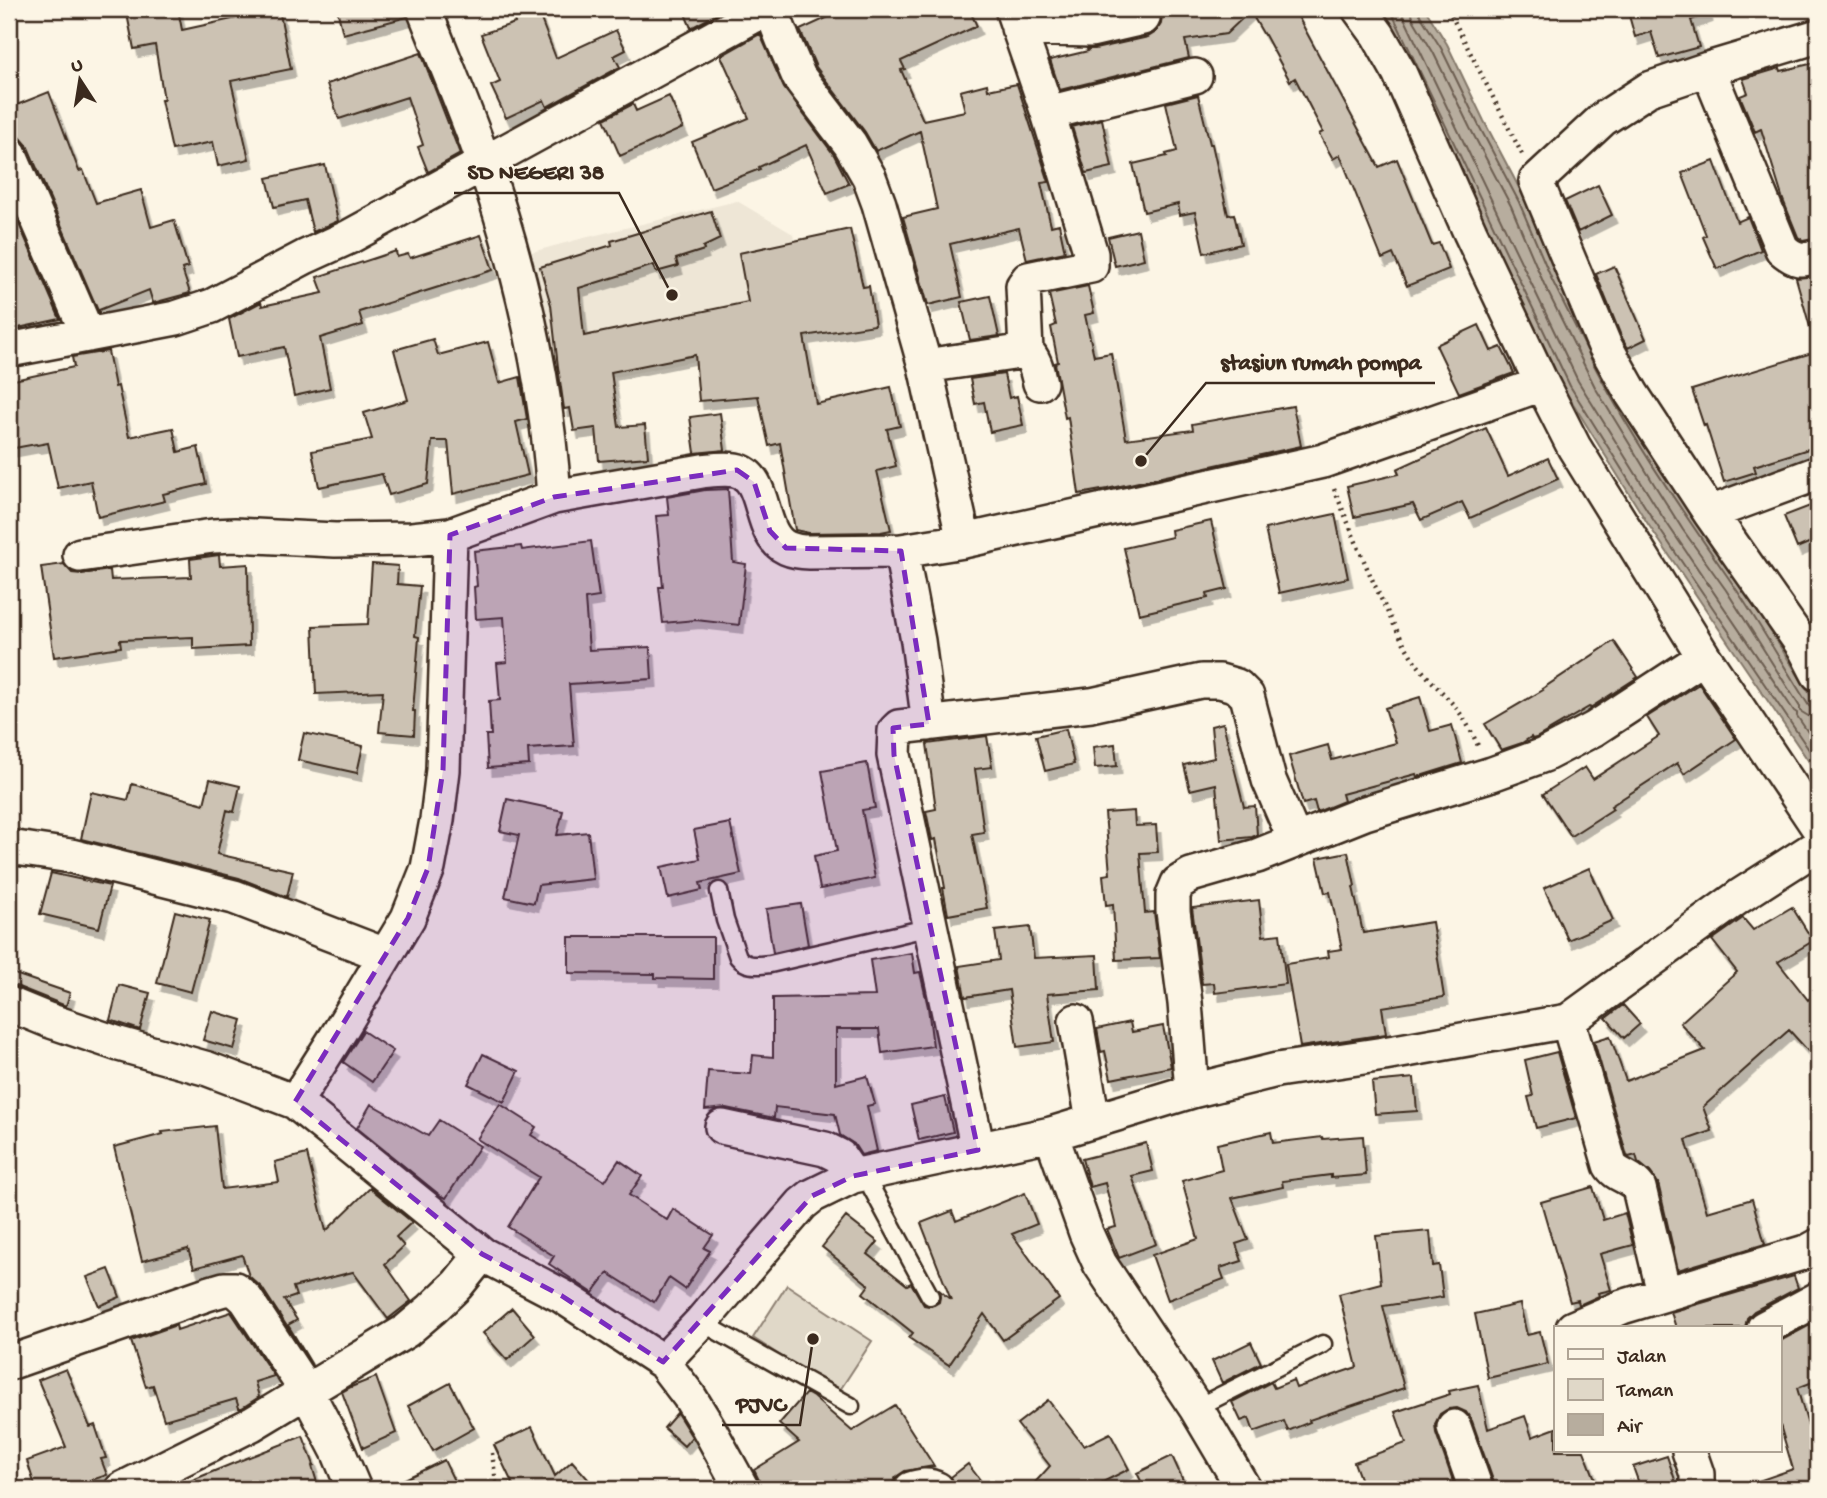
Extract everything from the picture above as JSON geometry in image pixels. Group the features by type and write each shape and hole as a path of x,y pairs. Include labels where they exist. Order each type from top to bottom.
{"street":[{"path":"424,9 484,163 518,275 542,383 554,497"},
{"path":"11,345 88,335 176,317 212,306 349,237 765,9"},
{"path":"771,9 799,77 850,144 869,177 879,204 925,366 964,541"},
{"path":"1359,9 1378,35 1399,72 1470,232 1574,447 1704,657 1818,827"},
{"path":"1040,383 1034,362 1026,351 1023,286 1028,279 1091,266 1090,254 1048,113 1015,18 1091,30 1143,18"},
{"path":"1813,655 1710,513 1632,394 1604,344 1536,181 1603,119 1649,89 1818,36"},
{"path":"1708,69 1782,249 1791,257 1801,260 1818,256"},
{"path":"1048,113 1195,76"},
{"path":"9,153 88,335"},
{"path":"925,366 1026,351"},
{"path":"80,555 234,535 335,540 412,540 450,535 554,497 702,471 737,470 754,482 770,531 786,548 809,552 901,551 964,541 1323,461 1542,384"},
{"path":"1710,513 1818,473"},
{"path":"295,1102 408,918 428,867 443,769 450,535"},
{"path":"901,551 918,641 929,724"},
{"path":"1192,1091 1185,1003 1173,911 1173,895 1178,883 1191,875 1257,856 1365,813 1544,755 1594,729 1704,657"},
{"path":"978,1150 894,755 893,736 899,727 1091,705 1201,681 1220,681 1237,686 1247,696 1269,780 1295,840"},
{"path":"663,1362 701,1322 802,1204 812,1196 859,1175 1051,1134 1192,1091 1277,1070 1568,1021 1740,896 1818,846"},
{"path":"9,847 71,856 234,897 385,955"},
{"path":"9,1003 48,1020 119,1044 208,1069 295,1102 482,1254 562,1296 663,1362 689,1396 742,1489"},
{"path":"1076,1021 1093,1121"},
{"path":"1568,1021 1610,1165 1613,1171 1634,1180 1639,1188 1664,1293"},
{"path":"722,1127 825,1149 839,1156 859,1175"},
{"path":"1051,1134 1086,1234 1100,1264 1196,1408 1244,1489"},
{"path":"123,1489 252,1424 407,1331 457,1285 482,1254"},
{"path":"1583,1326 1627,1317 1664,1293 1815,1258"},
{"path":"9,1363 207,1294 234,1289 246,1299 307,1392 338,1451 354,1489"},
{"path":"1768,1326 1818,1299"},
{"path":"1454,1427 1476,1489"},
{"path":"1689,1452 1697,1475 1698,1489"},
{"path":"911,1489 919,1486 937,1489"}],"lane":[{"path":"719,891 725,920 738,957 750,965 770,964 931,927"},
{"path":"859,1175 930,1296"},
{"path":"701,1322 851,1406"},
{"path":"1196,1408 1323,1344"}],"path":[{"path":"1448,9 1536,181"},
{"path":"1323,461 1374,584 1399,633 1414,659 1453,704 1471,730 1492,774"},
{"path":"492,1453 497,1489"}],"highlighted area":[{"path":"737,470 754,482 770,531 786,548 901,551 929,724 893,728 894,755 978,1150 853,1176 812,1196 663,1362 562,1296 482,1254 295,1102 408,918 428,868 443,770 450,535 554,497"}],"shaded area":[{"path":"737,201 793,234 810,338 560,388 532,252"}],"green space":[{"path":"787,1285 872,1341 838,1393 753,1338"}],"water":[{"path":"1382,9 1425,9 1447,44 1525,199 1558,278 1739,581 1818,707 1818,775 1648,524 1564,389"}],"building":[{"path":"126,9 178,9 182,30 246,16 244,9 279,9 291,69 231,81 249,159 218,166 213,142 172,150 161,100 164,100 155,45 134,49"},
{"path":"337,9 405,9 407,17 343,34"},
{"path":"537,9 556,58 616,30 626,50 614,56 620,67 547,107 544,100 506,118 491,86 500,82 481,34 515,23 513,17"},
{"path":"683,9 726,9 691,28"},
{"path":"846,9 923,9 926,15 942,9 969,9 977,26 901,61 905,69 901,70 923,120 965,111 960,91 987,84 988,90 1017,84 1049,182 1041,183 1051,226 1059,224 1065,252 1027,260 1019,228 950,244 962,297 928,305 903,217 937,209 920,131 876,151 816,67 800,30"},
{"path":"1159,9 1294,9 1379,167 1397,159 1432,245 1439,243 1449,269 1407,286 1393,254 1382,259 1340,155 1333,159 1319,134 1323,132 1295,78 1290,81 1250,11 1226,34 1185,40 1189,58 1060,90 1050,60 1088,51 1087,49 1148,37 1156,32 1161,24 1162,14"},
{"path":"1640,9 1707,9 1708,14 1691,20 1699,47 1659,58 1651,32 1635,37 1628,12"},
{"path":"760,34 784,88 834,155 849,184 827,193 806,145 759,167 760,169 711,188 692,142 749,118 721,56"},
{"path":"421,53 460,154 428,172 418,147 423,145 407,97 339,119 327,84"},
{"path":"1818,62 1818,237 1803,240 1798,237 1783,200 1761,129 1755,132 1740,96 1748,93 1743,79 1780,68 1781,71"},
{"path":"49,92 79,171 83,170 96,203 141,190 151,227 174,220 188,267 182,269 190,293 153,303 149,290 99,310 99,313 27,145 20,137 9,134 9,108"},
{"path":"1198,95 1228,215 1234,214 1241,244 1204,253 1195,212 1180,215 1178,204 1144,212 1133,164 1177,151 1166,103"},
{"path":"669,96 683,128 620,156 604,119 633,104 636,111"},
{"path":"1102,119 1112,167 1086,173 1072,127"},
{"path":"1714,161 1737,222 1748,217 1761,250 1717,269 1703,237 1706,235 1682,173"},
{"path":"325,165 338,221 313,232 305,200 274,207 267,178"},
{"path":"1598,185 1612,215 1578,232 1565,201"},
{"path":"9,201 60,319 9,330"},
{"path":"711,211 720,239 703,247 704,250 676,259 678,266 656,272 654,265 579,288 584,336 748,302 739,253 850,229 863,287 869,286 875,325 804,336 816,404 891,387 900,426 887,429 896,466 877,471 891,530 809,533 795,530 780,443 769,446 758,396 699,401 695,355 611,372 619,427 645,425 648,457 599,461 596,428 574,431 570,408 564,409 551,305 540,267 612,245 611,241"},
{"path":"1138,230 1144,259 1115,266 1108,237"},
{"path":"481,235 493,270 359,312 363,325 320,338 330,388 294,396 284,347 237,357 229,319 261,302 262,306 323,293 317,277 396,251 397,257 408,254 410,258"},
{"path":"1614,266 1646,339 1628,348 1596,274"},
{"path":"1818,276 1818,333 1812,334 1796,278"},
{"path":"1088,286 1094,313 1085,315 1094,356 1111,353 1126,439 1193,430 1192,424 1293,406 1301,446 1079,494 1068,417 1065,418 1055,363 1058,362 1051,327 1056,325 1049,294"},
{"path":"990,296 999,336 970,340 961,302"},
{"path":"1479,325 1491,351 1501,347 1514,373 1459,393 1436,345"},
{"path":"433,339 438,355 488,342 499,383 520,377 527,419 516,422 528,475 453,494 448,441 432,441 428,484 389,495 382,474 319,487 312,451 372,439 364,413 408,400 394,350"},
{"path":"108,351 129,437 173,428 178,452 198,447 206,484 163,494 165,501 98,517 91,481 58,488 48,443 9,449 9,381 74,367 72,357"},
{"path":"1818,351 1818,446 1754,466 1756,472 1724,482 1692,390"},
{"path":"1004,374 1009,398 1017,396 1023,425 990,432 984,402 975,404 970,379"},
{"path":"720,413 725,450 695,453 690,417"},
{"path":"1486,428 1508,476 1548,458 1558,479 1470,518 1462,502 1421,520 1413,504 1354,517 1347,486 1399,474 1397,469"},
{"path":"728,489 733,562 746,564 739,625 696,620 663,623 659,587 663,587 656,516 669,515 667,497"},
{"path":"1818,503 1818,539 1797,548 1784,516"},
{"path":"1335,514 1348,578 1279,593 1265,529"},
{"path":"1211,521 1227,589 1207,594 1208,598 1139,614 1124,548 1172,537 1171,530"},
{"path":"591,541 599,597 585,599 589,650 650,647 652,679 569,684 574,746 528,749 529,765 488,768 486,735 491,735 489,701 500,700 497,663 507,662 504,617 476,619 474,551 521,546 522,550"},
{"path":"219,555 220,566 248,564 249,646 193,649 193,637 120,640 121,647 54,657 41,567 64,564 72,573 82,574 110,570 111,580 191,577 190,559"},
{"path":"372,564 398,566 397,584 420,586 415,636 419,637 413,711 414,735 379,732 383,691 316,694 313,626 368,624"},
{"path":"1614,641 1638,677 1536,738 1531,737 1501,750 1485,724 1543,690"},
{"path":"1699,684 1736,739 1684,774 1677,763 1571,836 1543,794 1585,767 1593,779 1659,736 1647,717"},
{"path":"1420,697 1430,731 1452,725 1462,763 1417,777 1416,774 1342,794 1344,801 1317,812 1314,801 1303,804 1289,756 1328,745 1332,760 1396,743 1385,708"},
{"path":"1223,723 1244,807 1255,806 1257,835 1252,837 1221,840 1216,784 1190,790 1184,765 1214,758 1211,726"},
{"path":"1066,729 1074,764 1045,771 1036,736"},
{"path":"304,733 363,746 357,773 298,760"},
{"path":"987,736 992,767 975,769 984,832 972,834 987,908 948,915 936,839 932,840 926,811 936,809 927,744"},
{"path":"1115,744 1117,766 1095,768 1093,747"},
{"path":"867,763 875,808 862,810 875,878 820,889 814,856 837,851 822,771"},
{"path":"210,779 240,786 234,812 227,810 217,854 293,871 287,897 239,878 81,839 91,792 128,800 132,784 204,804"},
{"path":"507,799 563,811 557,835 588,832 593,879 538,885 534,903 505,897 519,835 500,831"},
{"path":"1134,811 1135,826 1156,825 1158,852 1140,853 1145,913 1154,912 1160,958 1116,960 1113,904 1106,905 1103,875 1110,874 1105,813"},
{"path":"730,823 741,874 700,883 702,890 668,898 661,867 700,859 694,830"},
{"path":"1348,852 1363,933 1432,922 1444,997 1382,1007 1386,1034 1300,1047 1286,964 1329,957 1328,951 1342,949 1330,892 1325,893 1317,858"},
{"path":"1589,868 1613,920 1568,940 1544,888"},
{"path":"51,873 110,886 99,928 40,914"},
{"path":"1259,900 1263,936 1280,934 1286,984 1215,993 1214,983 1202,984 1192,908"},
{"path":"801,904 808,945 773,953 766,909"},
{"path":"1792,907 1813,941 1778,962 1808,1000 1818,991 1818,1062 1789,1030 1703,1107 1712,1131 1686,1140 1707,1212 1752,1199 1765,1244 1678,1270 1658,1183 1638,1162 1636,1155 1627,1156 1594,1041 1610,1036 1626,1081 1705,1050 1680,1023 1737,972 1712,940 1743,918 1753,930"},
{"path":"175,911 210,920 191,992 157,983"},
{"path":"1030,927 1034,958 1097,955 1099,990 1047,994 1054,1042 1017,1047 1009,990 965,997 959,966 999,960 995,931"},
{"path":"569,937 713,937 713,979 655,978 655,974 569,973"},
{"path":"912,953 915,973 920,972 928,1007 933,1046 882,1053 879,1029 836,1029 836,1084 867,1076 875,1104 867,1106 877,1151 861,1155 854,1144 840,1135 835,1114 775,1107 774,1118 726,1108 705,1110 708,1071 751,1074 753,1055 773,1057 773,998 875,996 870,960"},
{"path":"9,972 70,993 66,1006 9,985"},
{"path":"119,985 150,993 140,1030 110,1020"},
{"path":"1623,1005 1640,1024 1624,1038 1606,1018"},
{"path":"212,1011 242,1020 234,1049 203,1040"},
{"path":"1130,1022 1132,1032 1163,1026 1171,1067 1111,1079 1105,1051 1101,1052 1097,1029"},
{"path":"363,1031 393,1051 372,1082 343,1062"},
{"path":"1557,1052 1576,1118 1536,1128 1528,1097 1533,1096 1525,1060"},
{"path":"483,1054 519,1071 504,1102 468,1084"},
{"path":"1414,1078 1417,1111 1375,1114 1372,1082"},
{"path":"945,1097 953,1132 919,1140 911,1105"},
{"path":"371,1104 428,1136 439,1120 480,1146 446,1198 357,1128"},
{"path":"500,1104 536,1127 531,1135 605,1181 619,1160 642,1176 629,1195 667,1220 673,1209 713,1235 704,1248 710,1251 685,1289 669,1278 654,1302 608,1273 593,1293 549,1264 554,1256 508,1227 539,1177 477,1139"},
{"path":"215,1126 222,1189 279,1182 275,1162 307,1154 326,1231 370,1188 412,1222 396,1237 404,1246 385,1264 411,1301 388,1319 353,1272 293,1287 296,1296 284,1300 297,1320 288,1325 312,1365 262,1288 249,1276 242,1255 194,1268 188,1249 142,1261 114,1147 163,1134 162,1132"},
{"path":"1271,1132 1273,1143 1322,1137 1363,1136 1366,1175 1331,1178 1331,1175 1282,1181 1283,1187 1232,1198 1248,1240 1236,1244 1242,1261 1220,1268 1224,1279 1168,1300 1152,1255 1198,1239 1182,1181 1222,1170 1217,1144"},
{"path":"1146,1143 1153,1171 1132,1176 1156,1244 1119,1258 1107,1229 1116,1227 1105,1183 1090,1187 1082,1159"},
{"path":"1593,1187 1603,1220 1625,1213 1633,1245 1600,1254 1611,1290 1598,1293 1599,1296 1579,1305 1578,1300 1570,1302 1541,1202"},
{"path":"1025,1193 1037,1224 1012,1234 1059,1299 1003,1340 984,1314 949,1365 909,1338 913,1333 863,1293 869,1285 822,1247 846,1217 878,1242 868,1254 907,1285 911,1283 924,1305 934,1305 939,1302 939,1290 951,1300 921,1223 952,1211 956,1221"},
{"path":"1430,1231 1433,1266 1439,1265 1443,1297 1383,1306 1404,1388 1309,1420 1310,1422 1288,1431 1284,1421 1254,1432 1249,1418 1241,1421 1232,1402 1271,1382 1274,1388 1293,1380 1296,1388 1357,1367 1339,1294 1381,1283 1376,1236"},
{"path":"109,1269 120,1297 99,1306 87,1277"},
{"path":"1794,1276 1798,1288 1754,1311 1747,1318 1745,1326 1675,1326 1671,1312"},
{"path":"1520,1304 1527,1335 1540,1332 1548,1364 1488,1378 1475,1314"},
{"path":"512,1308 535,1335 507,1360 483,1333"},
{"path":"231,1312 274,1376 255,1382 259,1397 242,1408 239,1408 236,1399 164,1420 153,1385 146,1387 131,1341 176,1325 177,1330"},
{"path":"1810,1325 1818,1342 1818,1380 1797,1388 1814,1445 1818,1444 1818,1489 1744,1489 1744,1486 1793,1469 1782,1432 1782,1340"},
{"path":"1251,1342 1261,1363 1222,1383 1212,1361"},
{"path":"66,1369 90,1427 95,1425 106,1458 101,1459 107,1475 65,1489 36,1489 27,1461 66,1447 38,1380"},
{"path":"376,1377 396,1433 363,1448 342,1392"},
{"path":"450,1383 474,1428 433,1451 408,1406"},
{"path":"1478,1385 1488,1429 1525,1416 1532,1437 1554,1429 1554,1452 1584,1452 1597,1484 1582,1489 1495,1489 1472,1421 1466,1412 1457,1408 1440,1414 1435,1424 1456,1489 1364,1489 1354,1462 1406,1443 1395,1412 1450,1394 1449,1391"},
{"path":"806,1393 852,1431 895,1405 934,1466 905,1471 896,1477 892,1489 761,1489 754,1470 799,1442 779,1424"},
{"path":"1048,1400 1084,1446 1110,1433 1129,1469 1089,1489 1029,1489 1050,1466 1017,1424"},
{"path":"677,1413 692,1437 684,1446 664,1428"},
{"path":"532,1427 555,1476 572,1461 597,1489 515,1489 494,1445"},
{"path":"303,1436 314,1465 312,1466 319,1489 173,1489 234,1463"},
{"path":"1172,1456 1187,1489 1145,1489 1137,1473"},
{"path":"1667,1456 1678,1489 1641,1489 1633,1467"},
{"path":"444,1460 458,1489 384,1489"},
{"path":"968,1464 987,1489 956,1489 951,1477"}],"place":[{"name":"SD NEGERI 38","path":"672,295"},
{"name":"stasiun rumah pompa","path":"1141,461"},
{"name":"PJVC","path":"813,1339"}]}
